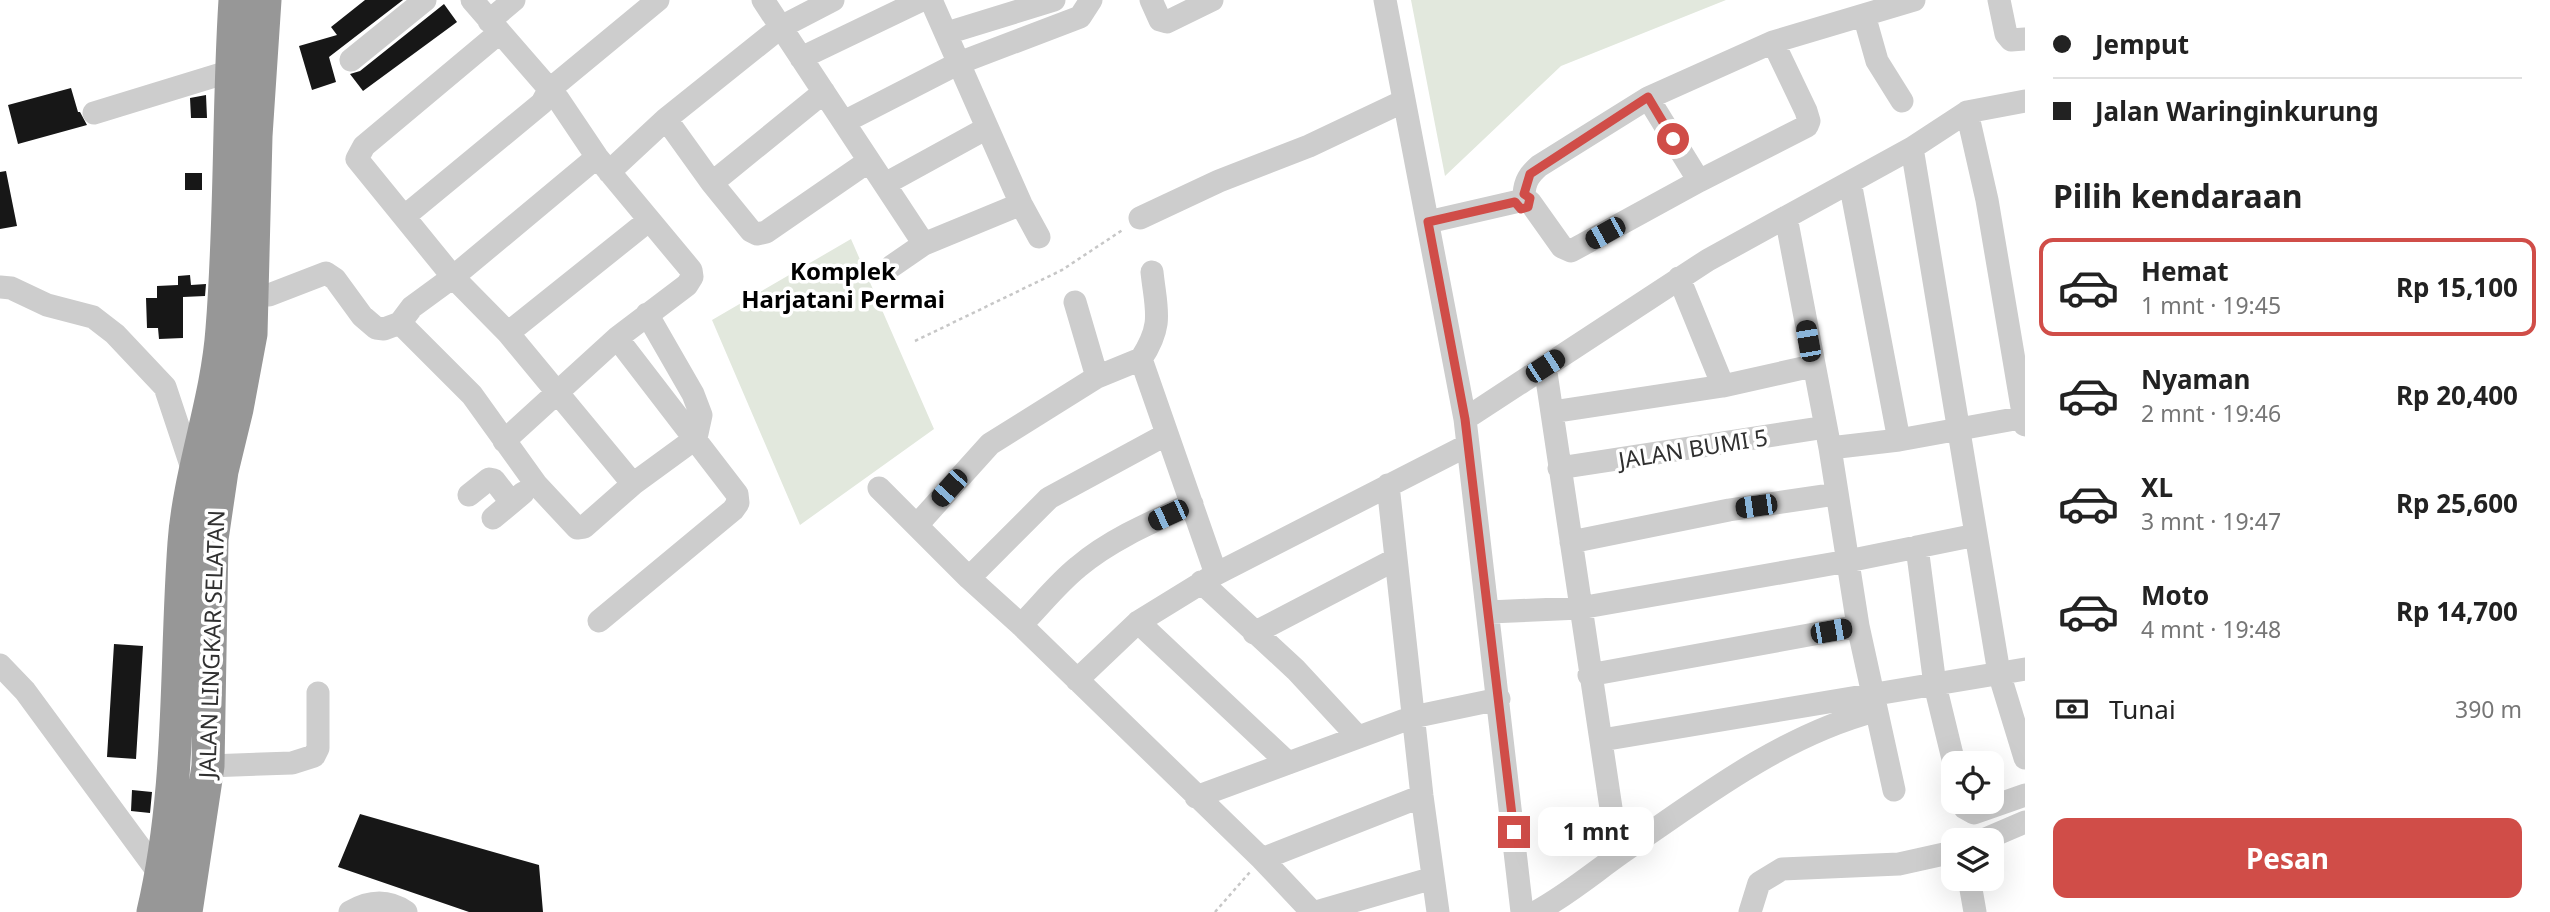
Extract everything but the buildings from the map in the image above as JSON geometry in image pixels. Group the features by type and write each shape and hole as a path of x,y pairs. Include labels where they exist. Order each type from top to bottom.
{"highway":[{"name":"JALAN LINGKAR SELATAN","path":"153,912 161,876 177,754 184,540 225,402 251,334 243,136 231,71 235,0"},
{"name":"JALAN LINGKAR SELATAN","path":"243,136 265,0"},
{"name":"JALAN LINGKAR SELATAN","path":"186,912 208,766 212,539 206,470"}],"street":[{"path":"351,60 425,0"},
{"path":"472,0 648,221 691,270 692,276 687,285 617,338 504,441"},
{"path":"514,0 494,27 357,154 358,163 405,216 453,277 509,333 633,484"},
{"path":"550,97 657,0"},
{"path":"405,216 550,97 677,0"},
{"path":"763,0 924,244"},
{"path":"270,295 326,273 335,279 362,316 376,328 384,329 400,323 412,307 666,119 781,27 833,0"},
{"path":"801,58 922,0"},
{"path":"931,0 1021,204 1039,237"},
{"path":"947,33 1054,0"},
{"path":"844,122 959,63 1080,18 1091,0"},
{"path":"1151,0 1160,20 1167,22 1212,0"},
{"path":"1385,0 1465,419 1522,912"},
{"path":"1523,199 1530,174 1539,166 1648,97 1773,42 1914,0"},
{"path":"1999,0 2006,34 2011,40 2025,39"},
{"path":"1864,15 1877,61 1902,101"},
{"path":"1523,199 1562,247 1571,251 1807,126 1809,121 1806,111 1773,42"},
{"path":"94,113 231,71"},
{"path":"712,183 824,92"},
{"path":"1648,97 1699,181"},
{"path":"1140,218 1219,181 1309,146 1404,101"},
{"path":"1465,419 1679,278 1912,148 1967,112 2025,101"},
{"path":"1967,112 1987,200 2025,420"},
{"path":"666,119 712,183 751,231 757,234 766,232 869,161"},
{"path":"885,184 987,128"},
{"path":"1912,148 1999,673 2025,758"},
{"path":"1850,182 1899,440"},
{"path":"1428,222 1523,199"},
{"path":"892,266 924,244 1021,204"},
{"path":"1786,217 1812,366 1828,438 1858,626 1894,790"},
{"path":"509,333 648,221"},
{"path":"917,525 990,444 1097,377 1141,359 1154,340 1157,326 1152,272"},
{"path":"1679,278 1723,386"},
{"path":"0,288 11,288 47,305 93,317 115,334 165,387 206,470"},
{"path":"1074,302 1097,377"},
{"path":"400,323 472,395 536,484 577,528 584,527 633,484 696,438 701,415 693,394 647,314"},
{"path":"599,621 733,510 738,503 737,494 696,438 617,338"},
{"path":"1141,359 1192,504 1208,578 1254,633 1296,670 1359,737"},
{"path":"1545,366 1589,675 1602,740 1618,855"},
{"path":"1552,412 1723,386 1812,366"},
{"name":"JALAN BUMI 5","path":"1559,468 1828,438 1899,440 2025,420"},
{"path":"969,578 1049,498 1167,435"},
{"path":"1077,680 1138,622 1208,578 1468,445"},
{"path":"470,495 489,480 494,480 511,502"},
{"path":"493,518 536,484"},
{"path":"1388,485 1422,796 1438,912"},
{"path":"879,488 1314,912 1433,878"},
{"path":"1571,542 1730,510 1836,494"},
{"path":"1021,625 1076,568 1101,550 1192,504"},
{"path":"1489,612 1580,608 1848,561 1976,535"},
{"path":"1917,547 1935,683 1951,751"},
{"path":"1254,633 1395,559"},
{"path":"1138,622 1289,763"},
{"path":"1589,675 1858,626"},
{"path":"0,665 25,691 161,876"},
{"path":"1602,740 1873,702 1935,683 2025,669"},
{"path":"208,766 292,763 314,756 318,748 318,693"},
{"path":"1196,797 1413,717 1499,698"},
{"path":"1536,912 1564,897 1618,855 1709,793 1784,748 1873,702"},
{"path":"2004,802 2025,794"},
{"path":"1262,859 1422,796"},
{"path":"2004,831 2025,822"},
{"path":"1750,912 1759,883 1782,869 1899,864 1941,855"},
{"path":"1971,891 1975,912"},
{"path":"350,912 365,904 377,902 391,904 406,912"}],"path":[{"path":"915,341 1062,270 1140,218"},
{"path":"1215,912 1262,859"}],"shaded area":[{"path":"1411,0 1726,0 1561,66 1445,176"},
{"path":"851,239 934,429 800,525 712,320"}],"district":[{"name":"Komplek Harjatani Permai","path":"843,284"}],"route":[{"path":"1514,832 1465,419 1428,222 1515,202 1518,208 1525,209 1530,205 1530,198 1524,194 1530,174 1648,97 1673,139"}]}
